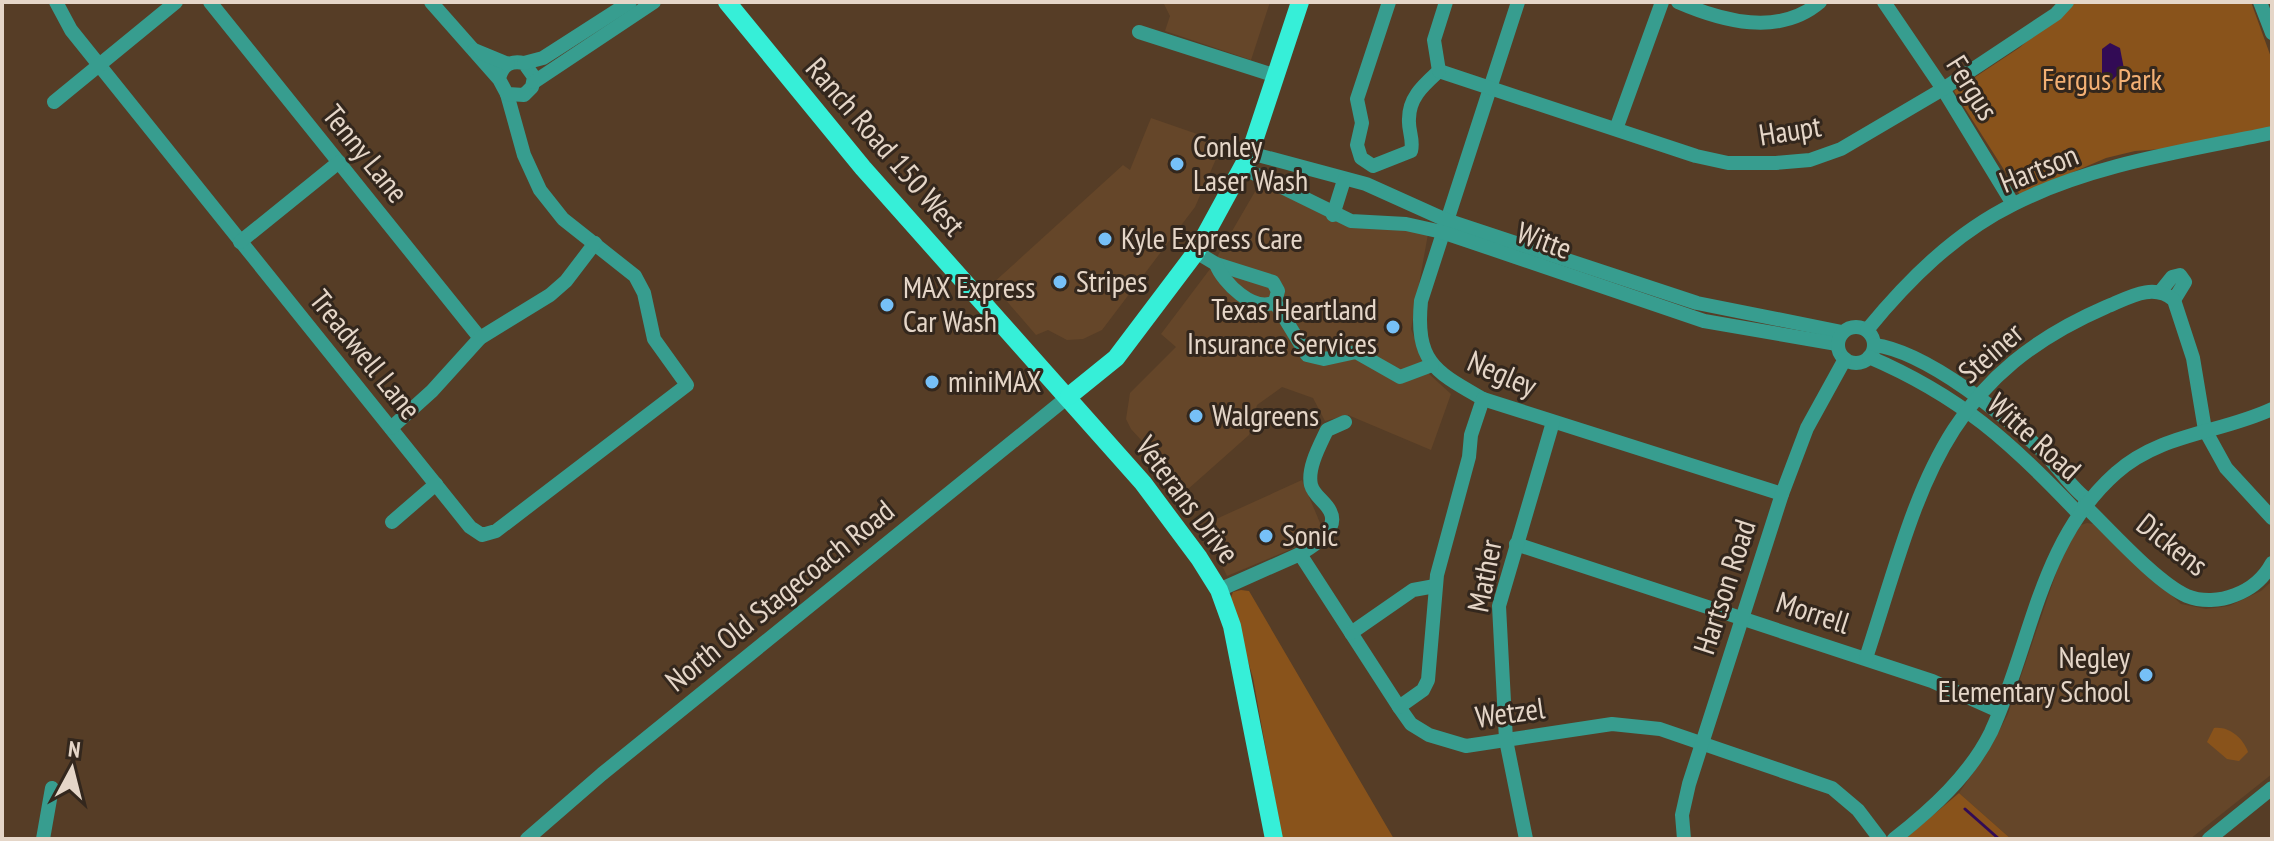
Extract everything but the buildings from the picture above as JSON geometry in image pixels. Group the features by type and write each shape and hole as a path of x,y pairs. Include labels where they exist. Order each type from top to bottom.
{"main road":[{"name":"Ranch Road 150 West","path":"727,2 863,168 1069,396"},
{"path":"1069,396 1116,358 1196,252 1246,160 1300,2"},
{"name":"Veterans Drive","path":"1069,396 1143,483 1219,590 1232,626 1274,839"}],"street":[{"name":"Treadwell Lane","path":"56,2 71,30 99,66 476,533 488,535 687,385 654,339 644,293 635,276 595,243"},
{"path":"54,102 176,2"},
{"name":"Tenny Lane","path":"210,2 480,338"},
{"path":"391,428 432,391 480,338 550,295 583,263 595,243 563,219 540,190 524,155 507,94 499,79 431,2"},
{"path":"474,50 508,64 543,58 623,8 654,2"},
{"path":"1373,166 1361,158 1357,145 1362,123 1357,99 1389,2"},
{"path":"1366,184 1373,166 1411,151 1413,143 1409,120 1416,92 1439,71 1433,53 1434,40 1446,2"},
{"name":"Negley","path":"1518,2 1421,301 1419,323 1432,365 1448,381 1483,399 1782,494"},
{"path":"1616,129 1662,2"},
{"path":"1678,2 1706,14 1753,23 1781,22 1820,2"},
{"name":"Fergus","path":"1884,2 1943,89 2013,204"},
{"name":"Haupt","path":"1439,71 1696,156 1755,165 1810,160 1841,149 1943,89 2056,14 2067,2"},
{"path":"2260,2 2272,33"},
{"path":"520,134 524,95 534,82 623,8"},
{"path":"1139,32 1276,76"},
{"path":"524,63 532,71 534,82"},
{"path":"499,79 508,64"},
{"path":"507,94 524,95"},
{"name":"Hartson","path":"1867,330 1923,268 1955,241 2013,204 2137,161 2272,133"},
{"name":"Witte","path":"1246,160 1366,184 1444,226 1647,295 1697,303 1744,320 1840,338"},
{"name":"Witte","path":"1246,160 1333,215 1351,221 1444,226"},
{"path":"240,242 339,162"},
{"path":"1333,215 1344,180"},
{"path":"1196,252 1216,264 1273,282 1278,291 1275,302 1268,306 1255,304 1224,279 1216,264"},
{"name":"Steiner","path":"1866,658 1926,475 1976,396 2012,363 2070,323 2138,294 2160,292 2172,277 2180,275 2185,282 2174,300"},
{"path":"2160,292 2174,300 2193,358 2205,430 2226,468 2272,518"},
{"path":"1275,302 1307,355 1324,359 1356,352 1400,377 1432,365"},
{"path":"1852,327 1867,330 1871,351 1855,363 1845,359 1840,338 1852,327"},
{"name":"Witte Road","path":"1871,351 1885,346 1976,396 2021,430 2083,506"},
{"name":"Witte Road","path":"1871,351 1966,410 2016,447 2083,506"},
{"name":"Hartson Road","path":"1684,839 1682,815 1782,494 1807,428 1845,359"},
{"name":"North Old Stagecoach Road","path":"527,839 626,754 1069,396"},
{"path":"1399,707 1423,690 1428,680 1435,586 1453,508 1469,457 1471,435 1483,399"},
{"path":"1894,839 1922,817 1961,776 1990,734 2052,558 2083,506 2117,471 2140,456 2205,430 2270,415"},
{"path":"1219,590 1300,554 1324,537 1332,522 1330,511 1313,491 1310,472 1327,430 1345,422"},
{"name":"Mather","path":"1526,839 1506,740 1499,606 1553,422"},
{"path":"392,522 436,484"},
{"name":"Dickens","path":"2083,506 2174,588 2188,596 2207,600 2235,595 2253,586 2272,563"},
{"name":"Morrell","path":"1516,544 1866,658 1932,681 1999,711"},
{"name":"Wetzel","path":"1300,554 1411,724 1444,742 1466,746 1612,724 1660,729 1832,788 1858,810 1880,839"},
{"path":"1351,633 1413,590 1435,586"},
{"path":"43,839 52,788"},
{"path":"2209,839 2272,788"}],"shaded area":[{"path":"1163,2 1270,2 1251,60 1165,31 1170,16"},
{"path":"2110,43 2120,48 2124,69 2109,83 2102,81 2102,49"},
{"path":"1151,118 1223,143 1195,207 1102,330 1083,339 1067,340 1048,330 1036,335 992,284 1123,165 1130,170"},
{"path":"1260,183 1329,218 1428,234 1411,329 1429,374 1451,394 1431,450 1348,415 1325,421 1313,398 1282,387 1257,405 1249,435 1187,490 1131,429 1126,419 1130,393 1176,347 1161,334 1210,269"},
{"path":"1302,480 1323,530 1306,543 1227,576 1203,525"},
{"name":"Negley Elementary School","path":"2093,524 2181,604 2206,609 2229,606 2261,591 2272,581 2272,774 2190,839 2011,839 1959,793 1989,750 2008,714 2063,553 2081,525"}],"green space":[{"name":"Fergus Park","path":"2073,2 2251,2 2272,60 2272,129 2106,158 2020,195 1954,91 2019,48"},
{"path":"1249,591 1394,839 1282,839 1253,678 1230,600 1233,592"},
{"path":"2214,728 2235,734 2248,752 2239,761 2227,759 2207,742"},
{"path":"1959,793 2011,839 1905,839"}],"waterway":[{"path":"1965,809 1999,839"}],"place":[{"name":"Conley Laser Wash","path":"1177,164"},
{"name":"Kyle Express Care","path":"1105,239"},
{"name":"Stripes","path":"1060,282"},
{"name":"MAX Express Car Wash","path":"887,305"},
{"name":"Texas Heartland Insurance Services","path":"1393,327"},
{"name":"miniMAX","path":"932,382"},
{"name":"Walgreens","path":"1196,416"},
{"name":"Sonic","path":"1266,536"},
{"name":"Negley Elementary School","path":"2146,675"}]}
